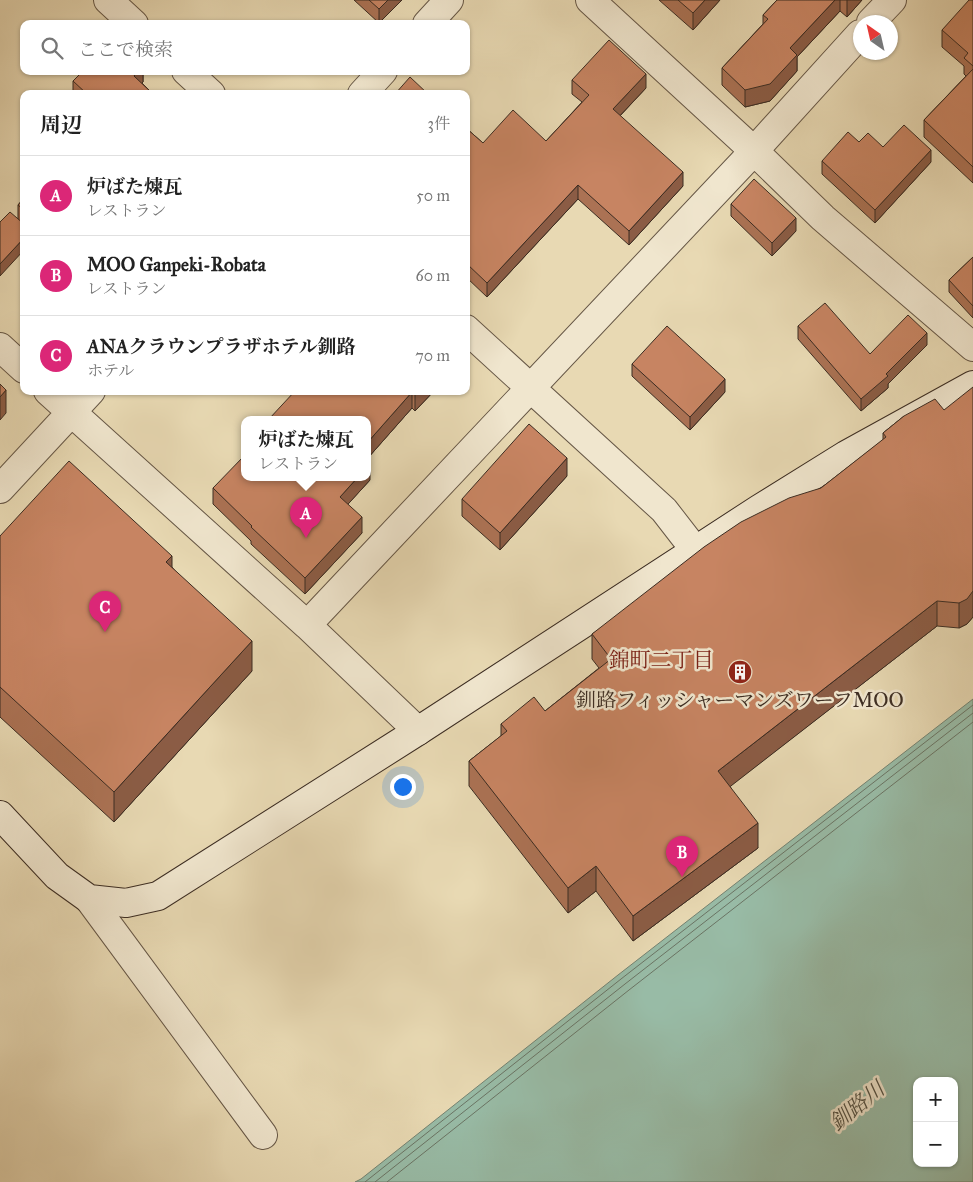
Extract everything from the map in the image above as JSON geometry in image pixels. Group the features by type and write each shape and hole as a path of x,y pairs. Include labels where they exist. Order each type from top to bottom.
{"street":[{"path":"108,0 130,20"},
{"path":"431,20 449,0"},
{"path":"590,0 754,151 823,218 973,347"},
{"path":"878,15 892,0"},
{"path":"307,625 754,151 853,42"},
{"path":"190,75 207,90"},
{"path":"365,90 379,75"},
{"path":"470,333 664,510 695,550"},
{"path":"0,347 20,365"},
{"path":"89,899 126,903 158,896 695,550 846,455 973,385"},
{"path":"52,395 307,625 418,730"},
{"path":"0,489 88,395"},
{"path":"0,815 57,876 89,899 263,1135"}],"water":[{"name":"釧路川","path":"973,699 973,1182 355,1182 618,975"}],"building":[{"path":"369,0 388,0 379,9"},
{"path":"678,0 705,0 693,13"},
{"path":"777,0 835,0 790,48 797,55 770,84 745,90 722,68 768,19 763,15"},
{"path":"969,0 973,0 973,66 964,58 968,53 942,30"},
{"path":"609,40 646,74 613,109 683,172 629,231 578,185 487,283 470,267 470,132 483,143 513,110 546,141 589,95 572,80"},
{"path":"973,69 973,167 924,120"},
{"path":"79,75 135,75 149,90 83,90 73,81"},
{"path":"410,77 424,90 399,90"},
{"path":"904,125 931,150 875,210 822,161 848,132 859,142 868,133 883,147"},
{"path":"754,179 796,218 772,243 731,204"},
{"path":"10,212 20,221 20,242 0,264 0,222"},
{"path":"973,257 973,306 949,280"},
{"path":"825,303 870,354 908,315 927,333 886,374 888,376 861,399 798,326"},
{"path":"667,326 725,379 690,417 632,364"},
{"path":"0,384 6,390 0,397"},
{"name":"釧路フィッシャーマンズワーフMOO","path":"973,387 973,591 967,599 959,603 937,601 718,771 758,823 633,916 596,866 568,888 469,761 507,731 501,724 534,697 545,711 611,659 592,634 704,547 741,522 789,498 821,488 886,437 883,433 904,416 935,399 944,410"},
{"path":"291,395 409,395 371,438 371,416 272,416"},
{"path":"529,424 567,458 500,533 462,499"},
{"path":"241,459 241,481 354,481 340,497 362,517 305,578 213,488"},
{"path":"69,461 172,556 166,562 252,641 114,792 0,687 0,536"}],"place":[{"name":"炉ばた煉瓦","path":"306,538"},
{"name":"ANAクラウンプラザホテル釧路","path":"105,632"},
{"name":"釧路フィッシャーマンズワーフMOO","path":"740,672"},
{"name":"MOO Ganpeki-Robata","path":"682,877"}],"district":[{"name":"錦町二丁目","path":"661,660"}]}
